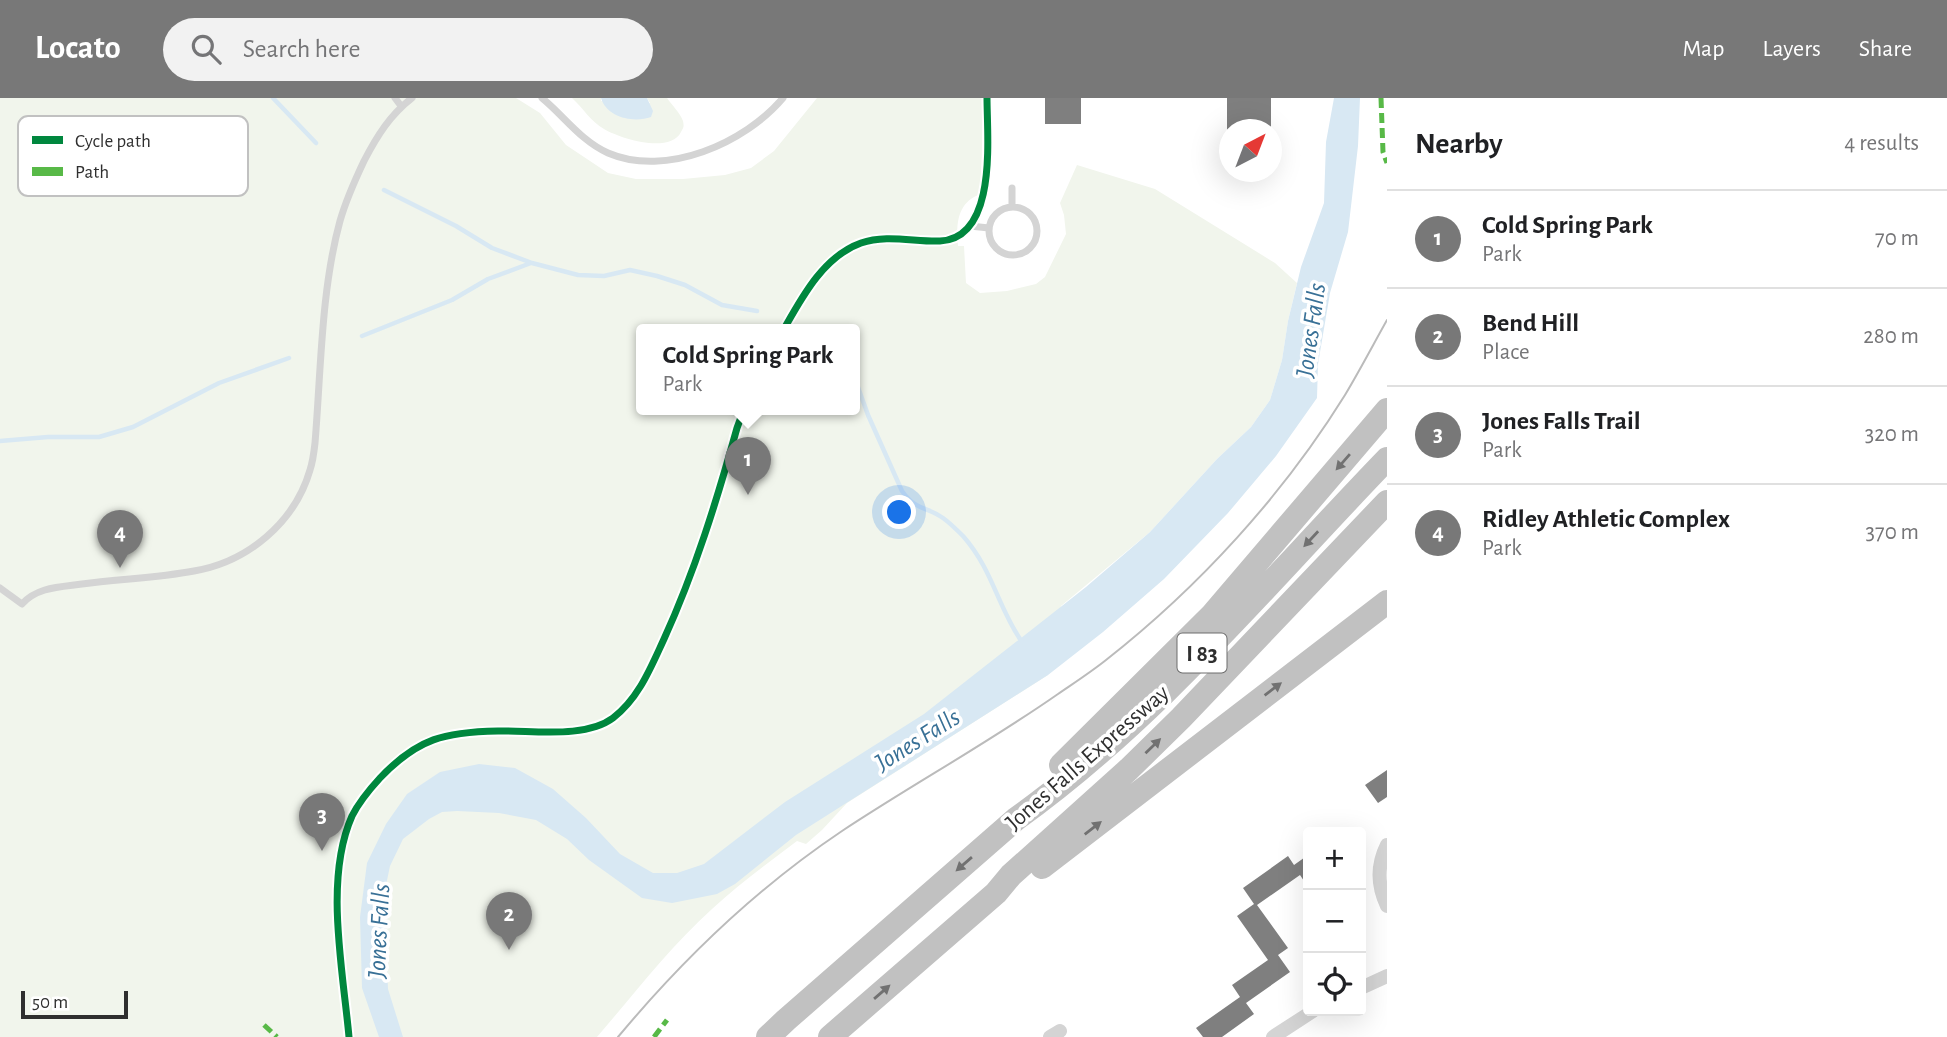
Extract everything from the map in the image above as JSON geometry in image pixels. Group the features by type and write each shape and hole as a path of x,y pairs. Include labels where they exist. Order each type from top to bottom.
{"highway":[{"path":"1016,819 1040,787 1212,615 1387,410"},
{"name":"Jones Falls Expressway","path":"768,1037 1016,819 1097,754 1160,696 1387,459"},
{"name":"Jones Falls Expressway","path":"831,1037 996,894 1011,875 1129,769 1387,502"},
{"path":"1287,608 1387,520"},
{"path":"996,894 1029,878 1387,602"}],"street":[{"path":"1387,845 1380,858 1378,877 1387,906"},
{"path":"1366,986 1387,976"},
{"path":"1273,1037 1305,1016"}],"lane":[{"path":"395,98 401,106"},
{"path":"0,588 22,604 38,591 194,572 237,557 256,546 289,513 310,471 315,443 328,277 341,218 375,140 401,106 412,98"},
{"path":"542,98 586,140 607,152 628,159 652,161 707,150 735,137 758,122 783,98"},
{"path":"1012,188 1012,207"},
{"path":"1005,208 1025,210 1034,220 1035,240 1027,250 1014,255 1001,251 992,242 989,228 994,216 1005,208"},
{"path":"970,226 989,228"}],"shaded area":[{"path":"0,98 516,98 540,113 566,145 608,173 636,179 683,179 725,175 751,168 774,151 817,98 983,98 981,194 967,202 963,208 957,230 958,246 964,246 966,283 980,293 1007,291 1036,284 1045,277 1066,234 1060,203 1077,165 1155,189 1275,263 1297,283 1282,360 1270,400 1251,427 1217,459 1150,532 1061,606 1048,675 847,803 806,844 797,841 743,882 682,939 597,1037 0,1037"},
{"path":"572,98 650,103 647,98 667,98 682,118 683,128 675,139 667,142 633,140 599,126"}],"water":[{"path":"601,98 647,98 653,111 651,117 629,119 609,110"},
{"name":"Jones Falls","path":"1334,98 1360,98 1358,146 1348,232 1330,293 1318,364 1317,398 1276,456 1228,513 1164,579 1048,675 796,835 735,884 717,894 672,903 642,898 589,860 567,839 536,820 499,813 457,811 442,812 429,819 403,839 390,866 384,895 388,989 403,1037 379,1037 362,988 360,917 367,863 386,824 407,794 440,772 479,764 515,768 553,789 586,818 620,854 653,873 677,873 704,864 785,802 924,714 1086,587 1150,532 1217,459 1251,427 1270,400 1282,360 1301,267 1324,203 1326,142"}],"building":[{"path":"1045,98 1081,98 1081,124 1045,124"},
{"path":"1227,98 1271,98 1271,119 1227,119"},
{"path":"1387,770 1387,797 1378,803 1365,785"},
{"path":"1288,856 1294,865 1303,859 1303,880 1300,875 1257,905 1288,948 1278,955 1290,972 1246,1003 1254,1014 1222,1037 1203,1037 1196,1028 1240,997 1232,985 1268,960 1237,916 1254,904 1243,888"}],"waterway":[{"path":"273,98 316,143"},
{"path":"384,190 456,226 492,248 532,263 578,275 604,276 630,270 685,285 722,305 757,311"},
{"path":"362,336 452,300 488,279 531,263"},
{"path":"0,441 99,437 133,427 219,383 289,358"},
{"path":"860,393 902,491 912,502 937,514 963,536 982,562 1022,642"}],"tram line":[{"path":"618,1037 668,980 722,926 780,876 842,831 1005,729 1082,677 1174,602 1237,538 1295,468 1345,395 1387,320"}],"marked path":[{"path":"1381,98 1383,152 1387,163"},
{"path":"654,1037 667,1020"},
{"path":"264,1025 277,1037"}],"cycle path":[{"path":"787,324 815,279 825,267 848,249 880,239 940,241 959,236 972,223 985,183 987,98"},
{"path":"349,1037 337,896 344,841 358,806 394,765 407,754 433,740 463,733 588,729 601,725 622,710 643,682 686,587 742,415"}],"place":[{"name":"Cold Spring Park","path":"748,495"},
{"name":"Ridley Athletic Complex","path":"120,568"},
{"name":"Jones Falls Trail","path":"322,851"},
{"name":"Bend Hill","path":"509,950"}]}
